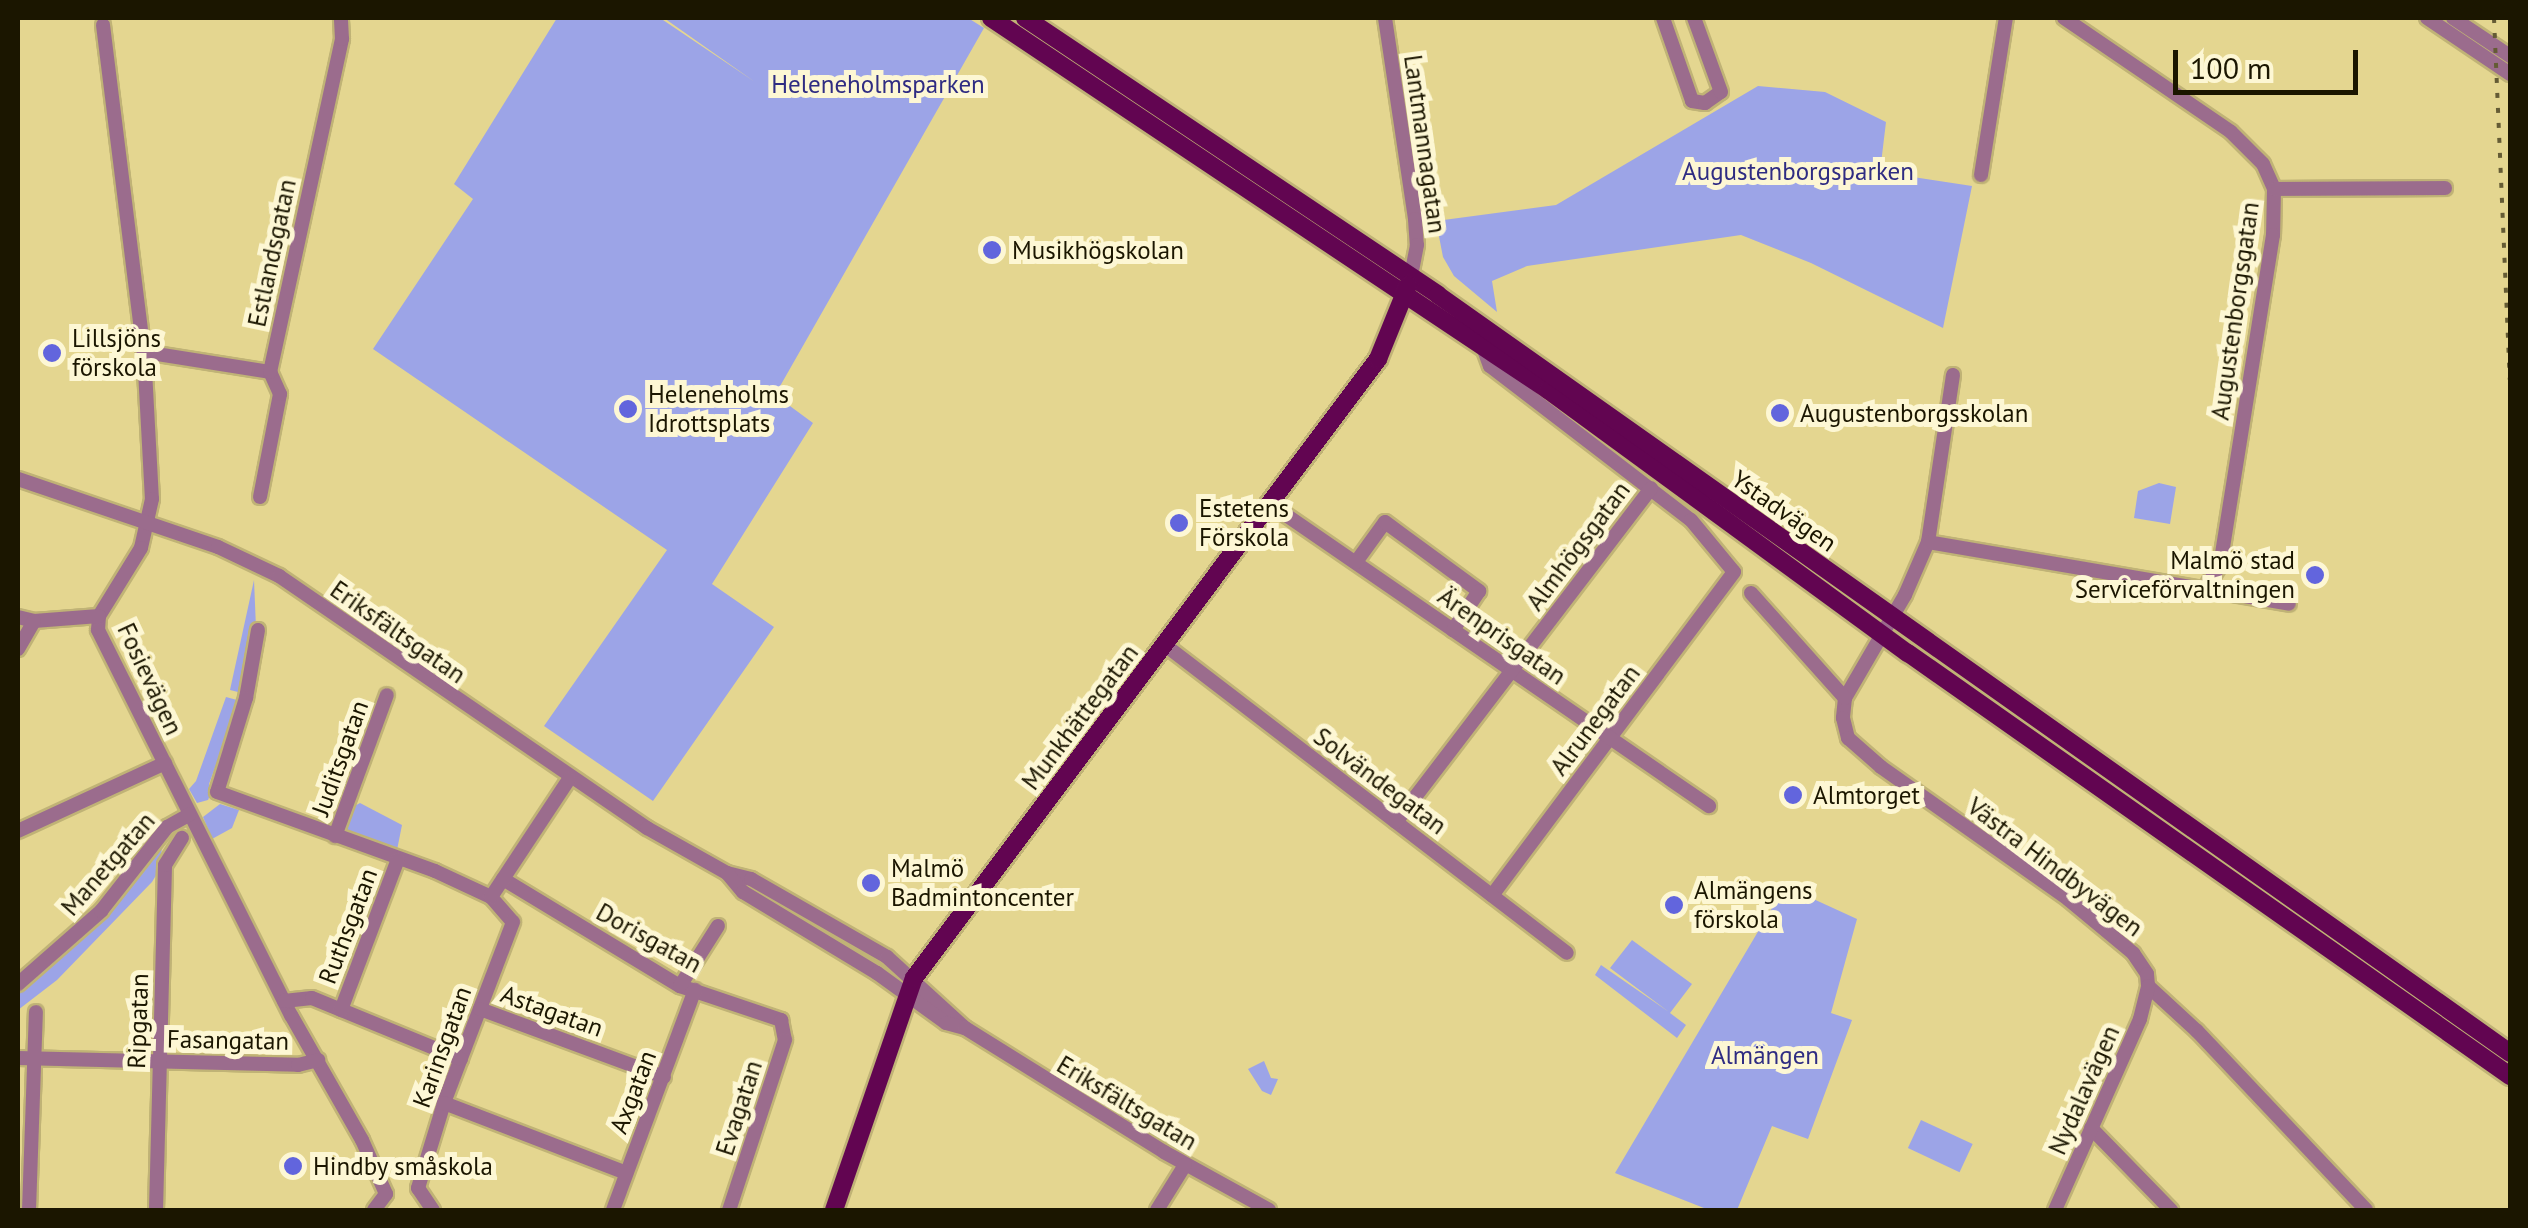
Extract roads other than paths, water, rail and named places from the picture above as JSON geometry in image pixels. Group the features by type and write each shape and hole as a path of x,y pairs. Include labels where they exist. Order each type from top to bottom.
{"main road":[{"name":"Ystadvägen","path":"992,18 1408,285 1483,347 1882,634 2510,1076"},
{"name":"Ystadvägen","path":"1026,18 1892,617 2510,1053"},
{"name":"Munkhättegatan","path":"834,1210 910,987 1378,359 1408,285"}],"street":[{"name":"Estlandsgatan","path":"260,496 280,394 270,372 342,39 341,18"},
{"name":"Lantmannagatan","path":"1385,18 1416,219 1417,245 1408,285"},
{"path":"1663,18 1692,100 1705,104 1721,92 1694,18"},
{"path":"1982,175 2006,18"},
{"name":"Augustenborgsgatan","path":"2064,18 2232,132 2263,164 2274,189 2273,235 2220,565 2206,589"},
{"path":"2427,18 2510,74"},
{"path":"2452,18 2510,56"},
{"name":"Fosievägen","path":"103,25 144,352 152,500 140,548 99,616 98,630 188,814 386,1194 374,1210"},
{"path":"2274,189 2445,188"},
{"name":"Ystadvägen","path":"1483,347 1490,366 1691,520 1734,572"},
{"path":"144,352 270,372"},
{"path":"1845,698 1892,617 1928,542 1954,375"},
{"name":"Eriksfältsgatan","path":"18,479 218,548 279,576 569,779 727,873 743,892 910,987 946,1023 965,1028 1186,1165 1268,1210"},
{"name":"Almhögsgatan","path":"1396,822 1650,488"},
{"name":"Ärenprisgatan","path":"1270,504 1709,806"},
{"path":"1356,562 1385,522 1479,591 1454,630"},
{"path":"1928,542 2289,604"},
{"name":"Alrunegatan","path":"1492,896 1734,572"},
{"name":"Västra Hindbyvägen","path":"1751,593 1845,698 1843,718 1848,738 2110,932 2143,965 2148,986 2197,1031 2364,1210"},
{"path":"18,617 34,621 99,616"},
{"path":"18,649 34,621"},
{"path":"258,630 246,698 217,792 491,897 513,922"},
{"name":"Solvändegatan","path":"1165,645 1567,953"},
{"name":"Juditsgatan","path":"335,836 387,695"},
{"path":"18,831 165,763"},
{"path":"491,897 569,779"},
{"name":"Manetgatan","path":"18,984 102,912 167,828 188,814"},
{"name":"Ripgatan","path":"156,1210 165,866 182,838"},
{"name":"Ruthsgatan","path":"340,1010 398,859"},
{"name":"Dorisgatan","path":"503,878 688,988 780,1020"},
{"name":"Karinsgatan","path":"433,1210 418,1188 444,1103 526,893"},
{"name":"Axgatan","path":"613,1210 664,1077 688,988 718,926"},
{"name":"Nydalavägen","path":"2055,1210 2140,1019 2148,986"},
{"path":"284,1001 312,998 461,1059"},
{"name":"Astagatan","path":"480,1009 664,1077"},
{"path":"28,1210 36,1012"},
{"name":"Evagatan","path":"729,1210 785,1040 780,1020"},
{"name":"Fasangatan","path":"18,1058 298,1065 318,1060"},
{"path":"444,1103 626,1173"},
{"path":"2091,1128 2171,1210"},
{"path":"1158,1210 1186,1165"}],"railway":[{"path":"2494,18 2510,380"}],"place":[{"name":"Musikhögskolan","path":"992,250"},
{"name":"Lillsjöns förskola","path":"52,353"},
{"name":"Heleneholms Idrottsplats","path":"628,409"},
{"name":"Augustenborgsskolan","path":"1780,413"},
{"name":"Estetens Förskola","path":"1179,523"},
{"name":"Malmö stad Serviceförvaltningen","path":"2315,575"},
{"name":"Almtorget","path":"1793,795"},
{"name":"Malmö Badmintoncenter","path":"871,883"},
{"name":"Almängens förskola","path":"1674,905"},
{"name":"Hindby småskola","path":"293,1166"}],"park label":[{"name":"Heleneholmsparken","path":"878,84"},
{"name":"Augustenborgsparken","path":"1798,171"},
{"name":"Almängen","path":"1765,1055"}]}
